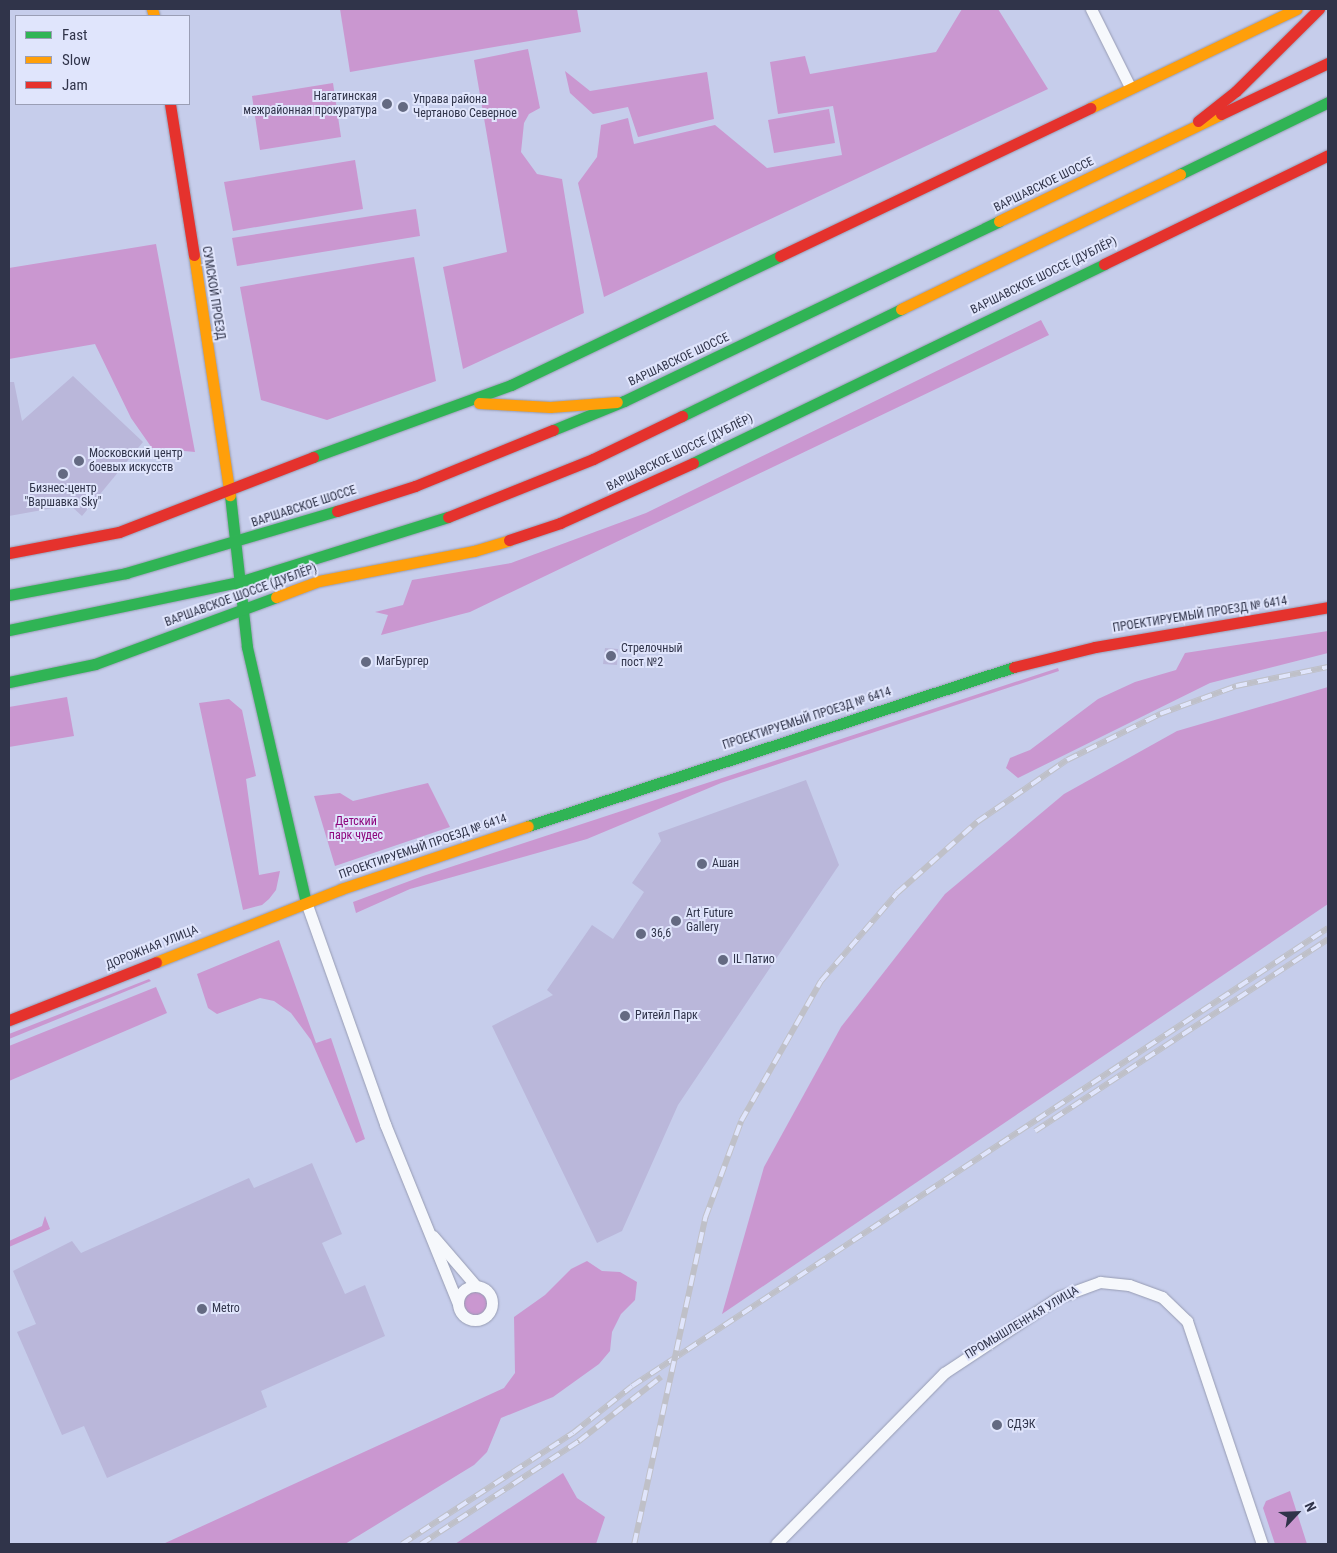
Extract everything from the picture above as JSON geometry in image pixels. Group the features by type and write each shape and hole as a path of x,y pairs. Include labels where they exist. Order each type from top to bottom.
{"main road":[{"path":"9,554 119,532 186,508 226,488 466,404 985,161 1130,87 1298,9"},
{"path":"1184,131 1236,91 1319,9"},
{"name":"ВАРШАВСКОЕ ШОССЕ","path":"9,595 126,573 234,544 415,486 624,401 1328,62"},
{"path":"9,630 239,582 426,526 593,459 1328,102"},
{"name":"СУМСКОЙ ПРОЕЗД","path":"170,105 225,452 226,488 247,647 306,902"},
{"name":"ВАРШАВСКОЕ ШОССЕ (ДУБЛЁР)","path":"9,682 95,664 319,581 474,551 577,516 635,491 1328,155"},
{"path":"466,404 499,402 550,407 624,401"},
{"path":"9,559 37,549"},
{"name":"ПРОЕКТИРУЕМЫЙ ПРОЕЗД № 6414","path":"306,902 868,712 1013,667 1178,630 1328,607"},
{"name":"ДОРОЖНАЯ УЛИЦА","path":"9,1020 306,902"}],"street":[{"path":"1091,9 1130,87"},
{"path":"306,902 426,1228 458,1304 466,1318 477,1321 488,1316 493,1306 491,1295 476,1286 426,1228"},
{"name":"ПРОМЫШЛЕННАЯ УЛИЦА","path":"776,1544 944,1373 1059,1297 1082,1286 1100,1282 1129,1285 1162,1297 1187,1321 1262,1544"},
{"path":"458,1304 465,1289 476,1286"}],"green space":[{"path":"340,9 577,9 581,32 350,72"},
{"path":"962,9 998,9 1048,89 604,297 578,183 597,157 601,125 628,118 634,144 715,125 767,168 842,155 833,106 778,114 770,62 805,56 810,74 936,52"},
{"path":"528,49 540,108 529,114 524,123 521,152 537,174 562,179 584,313 463,369 443,267 507,252 474,60"},
{"path":"565,71 590,91 707,72 714,119 638,137 628,107 593,114 570,93"},
{"path":"333,83 341,137 260,150 252,96"},
{"path":"829,109 835,143 774,153 768,120"},
{"path":"355,160 363,209 233,231 224,182"},
{"path":"416,209 420,236 237,266 232,238"},
{"path":"156,244 195,452 152,448 131,418 95,344 9,359 9,268"},
{"path":"414,257 436,381 327,420 261,400 240,287"},
{"path":"1041,320 1049,335 470,612 381,635 388,615 375,612 403,605 412,580 511,563 646,513"},
{"path":"1328,631 1328,653 1210,683 1018,778 1006,768 1010,758 1030,750 1098,699 1135,682 1176,670 1185,653"},
{"path":"1058,668 1059,671 721,783 587,839 410,889 356,913 353,902 423,876"},
{"path":"1328,687 1328,904 722,1314 764,1167 841,1027 945,894 1064,794 1177,731"},
{"path":"67,697 74,736 9,747 9,707"},
{"path":"229,699 242,710 256,776 246,779 259,875 280,871 276,890 269,899 262,905 243,910 199,703"},
{"name":"Детский парк чудес","path":"428,783 450,827 335,866 314,796 340,793 353,801"},
{"path":"279,940 316,1043 331,1038 365,1139 356,1143 311,1040 291,1013 274,1001 260,998 217,1014 208,1008 197,974"},
{"path":"149,979 151,981 9,1039 9,1034"},
{"path":"156,987 167,1013 9,1081 9,1046"},
{"path":"45,1216 50,1229 9,1247 9,1241 42,1226"},
{"path":"587,1261 602,1271 620,1272 637,1282 635,1300 621,1314 612,1332 610,1351 599,1364 553,1397 501,1418 487,1452 474,1465 345,1544 163,1544 504,1388 515,1373 514,1317 545,1295 571,1269"},
{"path":"475,1292 483,1296 487,1304 483,1312 475,1316 467,1312 463,1304 467,1296"},
{"path":"563,1473 577,1498 605,1517 596,1544 455,1544"},
{"path":"1290,1491 1307,1544 1275,1544 1263,1508 1266,1501"}],"building":[{"name":"Бизнес-центр \"Варшавка Sky\"","path":"73,376 143,442 82,516 70,505 9,516 9,382 14,382 22,421"},
{"name":"Стрелочный пост №2","path":"605,648 618,649 617,665 603,664"},
{"name":"Ритейл Парк","path":"806,780 839,865 678,1105 622,1231 597,1243 492,1026 553,995 547,990 592,925 613,939 644,892 632,883 661,841 658,833"},
{"name":"Metro","path":"312,1163 342,1234 322,1243 345,1294 365,1285 385,1336 261,1391 267,1407 107,1478 84,1426 62,1435 17,1332 36,1324 13,1271 72,1241 81,1253 249,1178 254,1188"}],"railway":[{"path":"634,1544 705,1218 741,1121 821,981 897,893 977,822 1067,760 1160,714 1236,686 1328,667"},
{"path":"402,1544 573,1433 632,1386 1328,928"},
{"path":"1035,1131 1328,939"},
{"path":"421,1544 579,1441 661,1377"}],"traffic: fast":[{"path":"1180,174 1328,102"},
{"path":"553,430 624,401 999,221"},
{"path":"313,457 511,385 780,256"},
{"path":"693,463 1104,264"},
{"path":"682,416 901,309"},
{"path":"230,495 247,647 306,902"},
{"path":"9,595 126,573 337,511"},
{"path":"9,630 239,582 448,517"},
{"path":"9,682 95,664 276,597"},
{"path":"528,826 1014,667"}],"traffic: slow":[{"path":"152,9 154,15"},
{"path":"1090,108 1297,9"},
{"path":"999,221 1221,114"},
{"path":"901,309 1180,174"},
{"path":"194,255 230,495"},
{"path":"479,403 550,407 617,402"},
{"path":"276,597 319,581 474,551 509,540"},
{"path":"156,962 341,889 528,826"}],"traffic: jam":[{"path":"1198,121 1236,91 1319,9"},
{"path":"1221,114 1328,63"},
{"path":"170,105 194,255"},
{"path":"780,256 1090,108"},
{"path":"1104,264 1328,155"},
{"path":"448,517 593,459 682,416"},
{"path":"337,511 415,486 553,430"},
{"path":"9,553 119,532 313,457"},
{"path":"509,540 560,523 693,463"},
{"path":"1014,667 1095,647 1328,607"},
{"path":"9,1020 156,962"}],"place":[{"name":"Нагатинская межрайонная прокуратура","path":"387,104"},
{"name":"Управа района Чертаново Северное","path":"403,107"},
{"name":"Московский центр боевых искусств","path":"79,461"},
{"name":"Бизнес-центр \"Варшавка Sky\"","path":"63,474"},
{"name":"Стрелочный пост №2","path":"611,656"},
{"name":"МагБургер","path":"366,662"},
{"name":"Ашан","path":"702,864"},
{"name":"Art Future Gallery","path":"676,921"},
{"name":"36,6","path":"641,934"},
{"name":"IL Патио","path":"723,960"},
{"name":"Ритейл Парк","path":"625,1016"},
{"name":"Metro","path":"202,1309"},
{"name":"СДЭК","path":"997,1425"}]}
